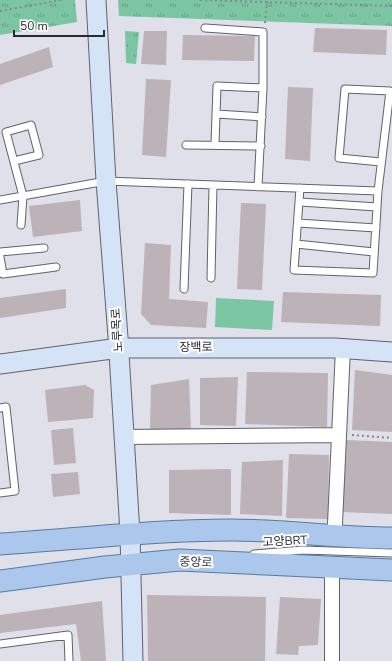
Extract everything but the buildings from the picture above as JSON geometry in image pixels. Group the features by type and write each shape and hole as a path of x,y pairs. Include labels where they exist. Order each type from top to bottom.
{"main road":[{"name":"노루목로","path":"96,0 106,181 119,348 132,565 133,661"},
{"name":"장백로","path":"0,364 119,348 343,348 392,352"},
{"path":"0,544 130,533 232,530 362,538 392,538"},
{"name":"중앙로","path":"0,581 180,560 392,570"}],"street":[{"path":"333,536 335,524 343,348"},
{"path":"124,437 339,434"},
{"path":"332,568 332,661"}],"lane":[{"path":"205,28 263,32 263,88 258,187"},
{"path":"215,144 217,86 263,88"},
{"path":"300,188 294,270 373,273 378,191 390,91 345,89 339,158 381,162"},
{"path":"216,114 262,117"},
{"path":"14,161 39,155 31,125 6,132 23,196 21,225"},
{"path":"186,145 215,144 261,146"},
{"path":"0,200 106,181 378,191"},
{"path":"184,289 188,184"},
{"path":"211,278 213,185"},
{"path":"300,202 377,207"},
{"path":"298,223 376,228"},
{"path":"296,244 374,252"},
{"path":"0,252 44,248"},
{"path":"0,257 3,274 56,267"},
{"path":"0,408 6,407 14,491 0,493"},
{"path":"362,538 392,542"},
{"name":"고양BRT","path":"180,560 303,550 392,554"},
{"path":"0,644 68,635 69,661"}],"path":[{"path":"0,11 61,0"},
{"path":"200,0 392,6"},
{"path":"263,32 267,1"},
{"path":"339,434 392,438"}],"green space":[{"path":"0,0 75,0 77,22 0,35"},
{"path":"118,0 392,0 392,26 119,16"},
{"path":"125,31 139,32 136,64 126,63"},
{"path":"216,298 274,301 272,330 215,327"}]}
